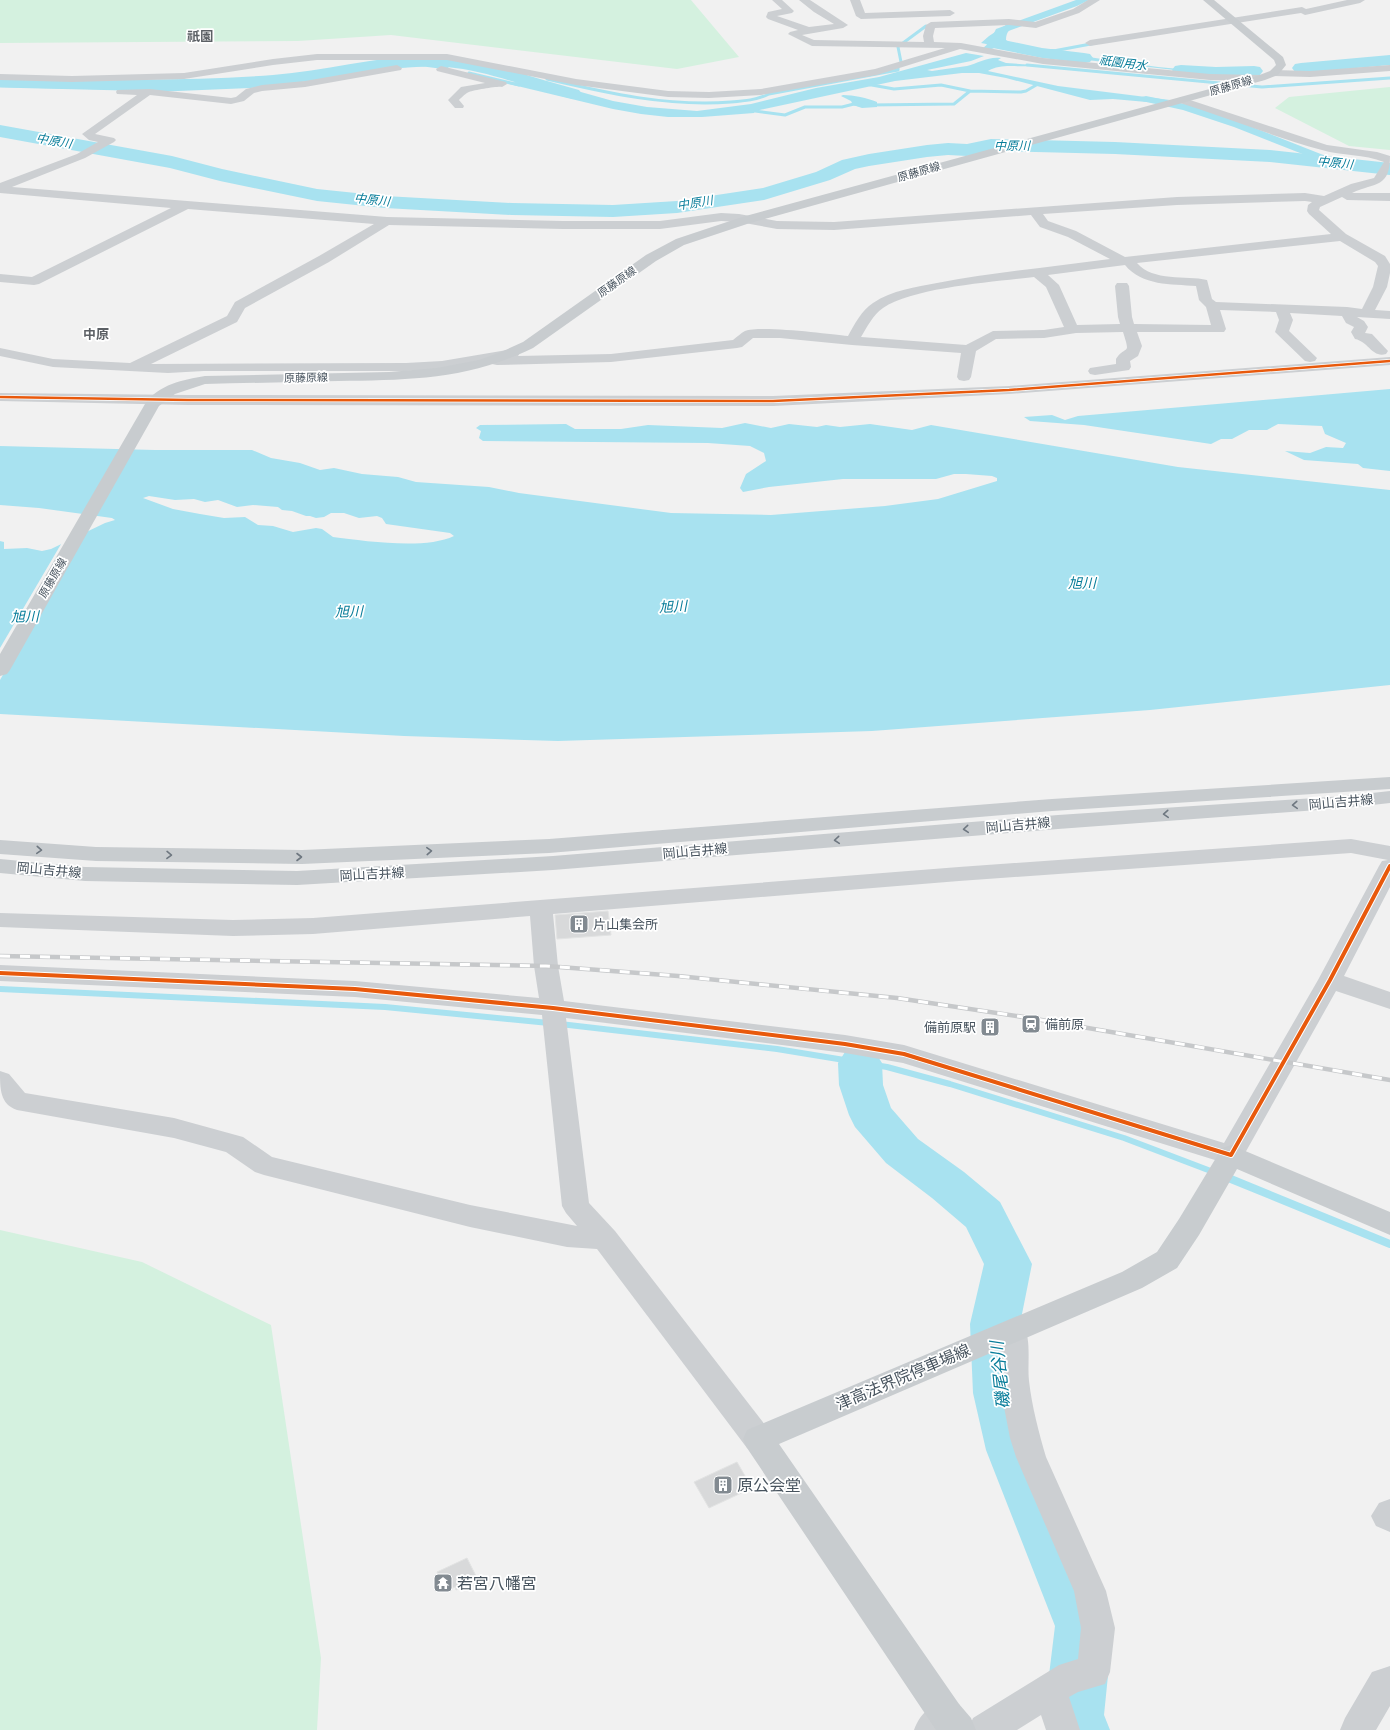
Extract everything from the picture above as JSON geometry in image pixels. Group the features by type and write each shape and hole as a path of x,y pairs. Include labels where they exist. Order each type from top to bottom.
{"main road":[{"path":"1208,0 1279,59 1281,65 1274,72"},
{"name":"原藤原線","path":"0,670 155,402 170,390 184,384 204,380 432,374 492,361 513,353 528,345 666,249 696,236 746,220 989,152 1261,78 1274,72"},
{"name":"岡山吉井線","path":"0,847 96,854 302,857 525,847 1052,805 1390,783"},
{"name":"岡山吉井線","path":"0,866 85,874 297,878 553,862 1058,822 1345,802 1390,797"},
{"path":"1225,1167 1390,1224"},
{"name":"津高法界院停車場線","path":"758,1439 1132,1280 1167,1260 1225,1167"},
{"path":"758,1439 946,1725"}],"street":[{"path":"777,0 789,11 771,14 771,17 808,30"},
{"path":"804,0 817,10 843,25 808,30 793,34 816,44 929,44 961,46 1043,62 1210,77 1261,78"},
{"path":"855,0 861,16 900,11 928,13 949,9 954,24"},
{"path":"931,25 1016,23 1036,25 1076,11 1095,0"},
{"path":"1090,43 1304,11 1360,0"},
{"path":"1290,2 1320,20"},
{"path":"928,13 931,20 928,36 929,44"},
{"path":"0,77 72,79 184,76 299,58 377,56 447,57 537,75 668,94 728,95 877,72 961,46"},
{"path":"109,92 148,92 231,101 240,99 250,91 262,88 305,84 396,68 429,68 504,84"},
{"path":"1274,72 1310,74 1390,68"},
{"path":"459,106 453,100 465,89 504,84 537,75"},
{"path":"0,188 81,156 106,143 110,140 93,138 88,134 148,92"},
{"path":"1177,101 1303,142 1343,152 1377,155 1390,161 1378,180 1314,205 1312,211 1342,237 1380,259 1384,266 1380,287 1367,312"},
{"path":"0,188 70,196 188,204 387,221 564,225 645,225 678,223 721,217 738,218 776,225 834,226 1177,201 1390,196"},
{"path":"0,278 34,281 188,204"},
{"path":"492,361 611,358 646,355 737,344 750,334 780,334 852,341 969,349 993,335 1044,334 1071,329 1129,328 1219,330 1212,306 1206,300 1202,283 1152,278 1136,270 1126,260 1072,234 1044,224 1034,211"},
{"path":"134,366 232,319 240,305 324,260 387,221"},
{"path":"852,341 867,317 878,306 894,298 916,291 1036,272 1126,260 1215,249 1342,237"},
{"path":"1036,272 1052,285 1071,329"},
{"path":"1077,376 1091,371 1124,367 1123,359 1133,353 1135,346 1124,317 1122,286"},
{"path":"1212,306 1367,312 1390,315"},
{"path":"1282,308 1286,320 1282,332 1310,358"},
{"path":"1347,311 1351,320 1361,327 1358,332 1360,336 1368,337 1387,354"},
{"path":"964,377 969,349"},
{"path":"0,352 53,363 134,366 168,369 204,366 406,367 442,365 513,353"},
{"path":"1009,390 1044,381 1077,376 1310,358 1387,354"},
{"path":"0,397 155,402 773,401 1009,390 1387,354"},
{"path":"0,920 233,928 313,926 951,875 1350,846 1390,853"},
{"path":"0,973 356,989 554,1018 845,1044 904,1054 1225,1167 1330,980 1390,866"},
{"path":"541,908 546,966 554,1018 576,1206 605,1239 758,1439"},
{"path":"1330,980 1390,1000"},
{"path":"0,1080 17,1101 174,1128 234,1144 264,1166 470,1216 567,1236 605,1239"},
{"path":"985,1730 1069,1681 1094,1672 1098,1628 1090,1591 1031,1457 1025,1438 1014,1381 1001,1336"},
{"path":"1390,1513 1387,1516 1390,1518"},
{"path":"1063,1730 1069,1681"},
{"path":"1357,1730 1384,1684 1390,1683"}],"green space":[{"path":"0,0 691,0 739,57 677,69 391,35 298,41 0,43"},
{"path":"1390,87 1390,150 1349,146 1275,108 1289,97"},
{"path":"0,1230 142,1262 271,1325 321,1658 317,1730 0,1730"}],"water":[{"path":"1009,23 1018,24 1009,30 1006,37 1006,40 1014,46 1007,48 981,43 989,36"},
{"path":"1053,49 1068,54 1149,66 1190,70 1230,70 1233,73 1192,72 1078,59 1050,58 1028,53 1034,50"},
{"path":"966,53 984,56 971,61 927,70 932,71 967,66 988,59 1001,58 998,60 1006,63 1034,65 1006,66 994,68 988,71 1058,86 1170,100 1158,103 1113,99 1090,100 1006,78 979,73 962,73 895,81 755,111 754,113 702,117 668,117 613,109 509,84 516,82 531,85 520,81 531,78 613,101 647,107 697,111 751,104 816,88 879,77"},
{"path":"841,96 856,96 877,102 877,107 862,108 853,105 851,101"},
{"path":"1390,389 1390,471 1363,468 1358,464 1304,460 1285,451 1310,453 1326,447 1343,448 1346,443 1325,434 1322,426 1278,424 1267,430 1249,430 1232,439 1221,439 1211,444 1084,425 1030,421 1024,417 1052,415 1065,420 1078,416"},
{"name":"旭川","path":"745,423 771,428 789,424 817,427 826,425 840,427 870,424 912,430 931,425 1178,467 1390,490 1390,685 1150,710 872,731 558,741 404,736 0,714 0,541 4,542 4,549 27,548 42,551 51,549 105,523 115,520 112,518 39,508 0,505 0,446 155,450 252,450 271,458 300,463 320,470 334,468 362,474 398,477 416,482 489,487 519,493 671,513 771,515 885,506 938,499 997,481 997,478 992,476 954,474 936,479 843,479 769,487 743,492 740,488 746,474 766,461 764,453 750,446 708,443 483,441 479,438 481,431 476,428 480,425 566,424 575,429 621,429 648,425 722,428","holes":["149,496 175,500 194,499 205,502 218,500 237,507 253,505 278,507 282,510 292,511 316,518 324,517 331,513 344,513 359,518 377,516 382,518 386,524 450,533 454,536 427,543 411,544 346,539 333,537 322,529 316,528 293,532 273,526 258,525 245,517 224,518 173,509 143,498"]}],"pier":[{"path":"87,529 0,680 0,648 64,539"}],"building":[{"name":"片山集会所","path":"608,911 611,935 557,939 555,915"},
{"name":"原公会堂","path":"737,1462 752,1488 709,1508 694,1482"},
{"path":"467,1558 478,1580 456,1590 455,1587 446,1591 437,1572"}],"waterway":[{"path":"988,48 993,45 999,31 1020,22 1084,0"},
{"path":"903,43 926,26"},
{"name":"祇園用水","path":"994,43 1042,53 1084,58"},
{"path":"1048,52 1096,43"},
{"path":"900,45 898,47 901,62"},
{"name":"祇園用水","path":"1301,68 1390,60"},
{"path":"0,82 68,84 206,84 296,78 383,63 426,61 464,64 573,94"},
{"path":"392,67 424,65 447,68"},
{"path":"1027,65 1262,87 1390,78"},
{"path":"547,79 638,98 661,101 707,103 750,100 769,94 898,70 898,68"},
{"name":"祇園用水","path":"1181,70 1216,72 1254,71"},
{"path":"469,73 519,85"},
{"path":"502,73 527,74"},
{"path":"866,84 894,89 941,85 970,91"},
{"path":"970,91 1021,92 1026,91 1038,84"},
{"path":"0,86 166,90 264,86"},
{"path":"869,105 954,104 970,91"},
{"path":"1146,99 1186,107 1238,125 1332,162"},
{"path":"748,110 785,115 805,107 842,107 854,104 860,105"},
{"name":"中原川","path":"0,131 172,162 220,175 317,195 385,202 512,209 613,211 677,207 764,194 823,176 849,164 869,160 927,151 948,149 967,150 991,145 1115,148 1270,156 1390,169"},
{"path":"0,989 385,1007 549,1023"},
{"path":"560,1024 777,1049 887,1067 950,1084 1124,1138 1216,1173"},
{"name":"磯尾谷川","path":"860,1063 861,1085 871,1115 902,1151 948,1185 983,1215 1008,1264 995,1324 999,1393 1013,1450 1084,1626 1074,1716 1080,1730"},
{"path":"1224,1176 1229,1178"},
{"path":"1226,1177 1390,1244"}],"railway":[{"path":"0,956 546,966 678,976 897,998 1030,1018 1390,1080"}],"cycle path":[{"path":"0,397 188,400 773,401 1009,390 1390,361"},
{"path":"0,973 355,989 553,1008 845,1044 904,1054 1231,1155 1330,980 1390,866"}],"place":[{"name":"片山集会所","path":"579,924"},
{"name":"備前原","path":"1031,1024"},
{"name":"備前原駅","path":"990,1027"},
{"name":"原公会堂","path":"723,1485"},
{"name":"若宮八幡宮","path":"443,1583"}],"district":[{"name":"祇園","path":"200,36"},
{"name":"中原","path":"96,334"}]}
